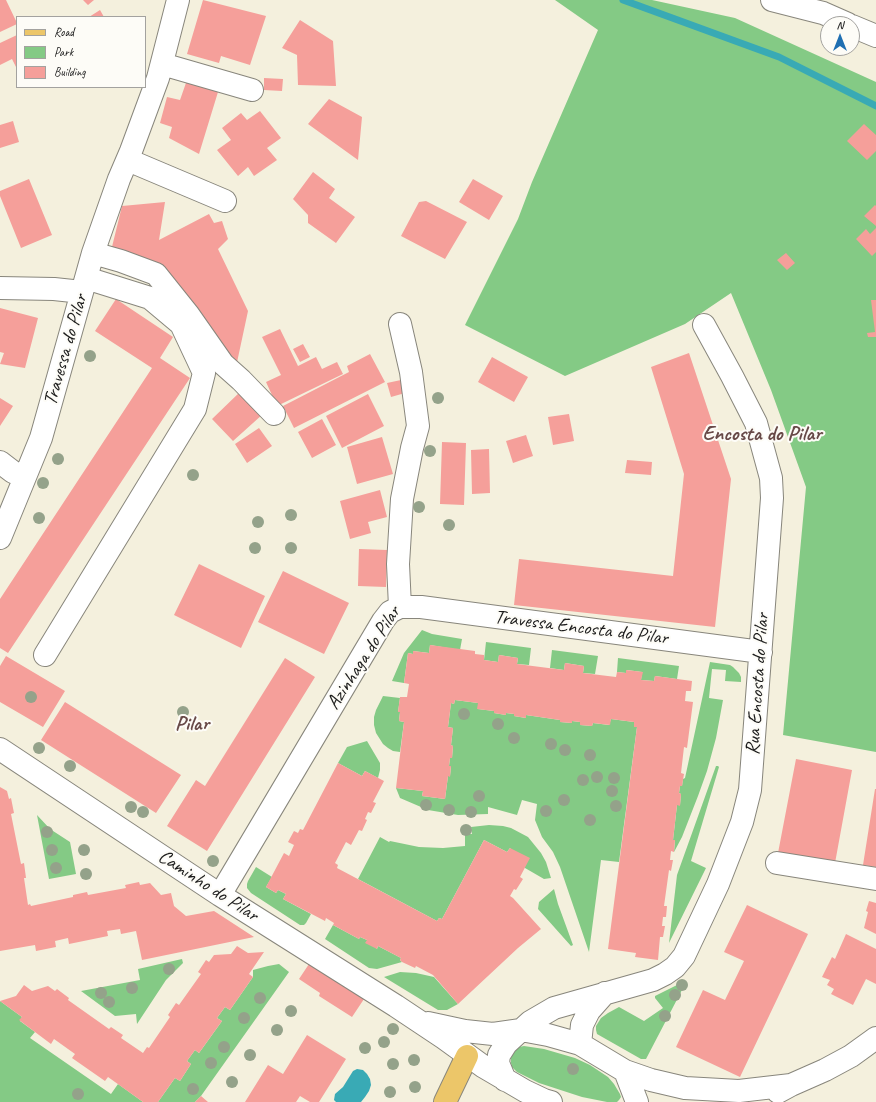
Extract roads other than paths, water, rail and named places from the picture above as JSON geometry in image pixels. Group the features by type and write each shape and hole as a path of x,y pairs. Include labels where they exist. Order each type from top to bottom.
{"main road":[{"path":"445,1102 467,1056"}],"street":[{"name":"Travessa do Pilar","path":"0,538 9,470 41,438 93,253 119,179 128,160 158,78 178,0"},
{"path":"772,0 823,12 831,16"},
{"path":"860,29 876,36"},
{"path":"162,64 252,90"},
{"path":"128,160 226,201"},
{"path":"93,253 121,261 156,274 188,314 222,364 242,380 274,414"},
{"path":"0,288 54,289 84,285 150,298 181,324 204,373 195,409 45,655"},
{"name":"Azinhaga do Pilar","path":"220,895 383,620 390,612 400,607 398,564 402,499 418,426 411,372 400,324"},
{"name":"Rua Encosta do Pilar","path":"505,1080 498,1063 499,1055 506,1044 530,1022 554,1008 653,980 675,967 684,956 718,884 742,822 750,790 772,498 771,478 756,423 704,325"},
{"name":"Travessa Encosta do Pilar","path":"400,607 421,607 761,652"},
{"name":"Caminho do Pilar","path":"0,749 220,895 418,1020 467,1056 525,1091 551,1102"},
{"path":"777,863 876,879"},
{"path":"580,1044 582,1025 589,1011 605,993"},
{"name":"Caminho do Pilar","path":"418,1020 465,1031 493,1034 521,1030 548,1035 580,1044 625,1071 651,1080 685,1088 739,1091 791,1085"},
{"name":"Caminho do Pilar","path":"467,1056 471,1049 479,1042 493,1034"},
{"name":"Caminho do Pilar","path":"757,1102 838,1063 851,1056 876,1038"},
{"path":"625,1071 637,1102"}],"water":[{"path":"357,1069 363,1070 370,1079 371,1085 369,1091 361,1102 336,1102 334,1100 335,1094 343,1087 353,1071"}],"waterway":[{"path":"623,0 779,57 876,106"}],"district":[{"name":"Encosta do Pilar","path":"762,434"},
{"name":"Pilar","path":"192,724"}]}
